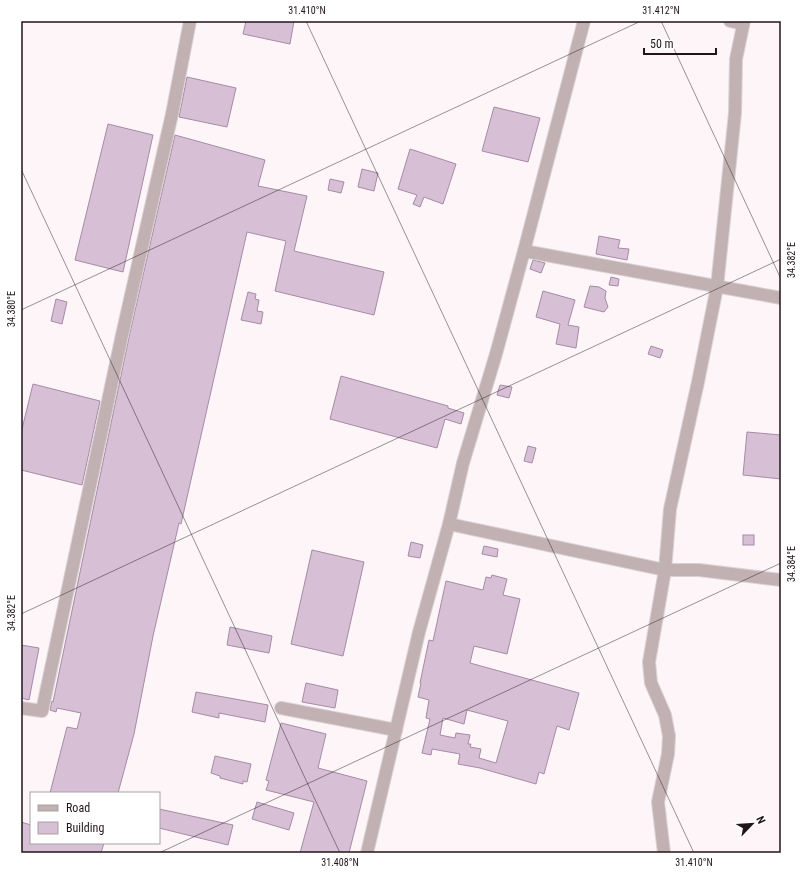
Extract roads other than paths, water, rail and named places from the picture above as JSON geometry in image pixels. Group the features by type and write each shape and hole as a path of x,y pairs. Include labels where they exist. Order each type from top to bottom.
{"street":[{"path":"21,708 42,711 122,335 172,114 190,21"},
{"path":"367,853 419,632 449,524 463,463 496,354 584,21"},
{"path":"670,853 663,849 658,802 668,754 669,736 665,715 651,683 649,662 665,570 670,509 717,287 735,113 736,59 743,22 730,21"},
{"path":"524,251 781,298"},
{"path":"449,524 665,570 699,570 781,580"},
{"path":"281,708 396,730"}]}
